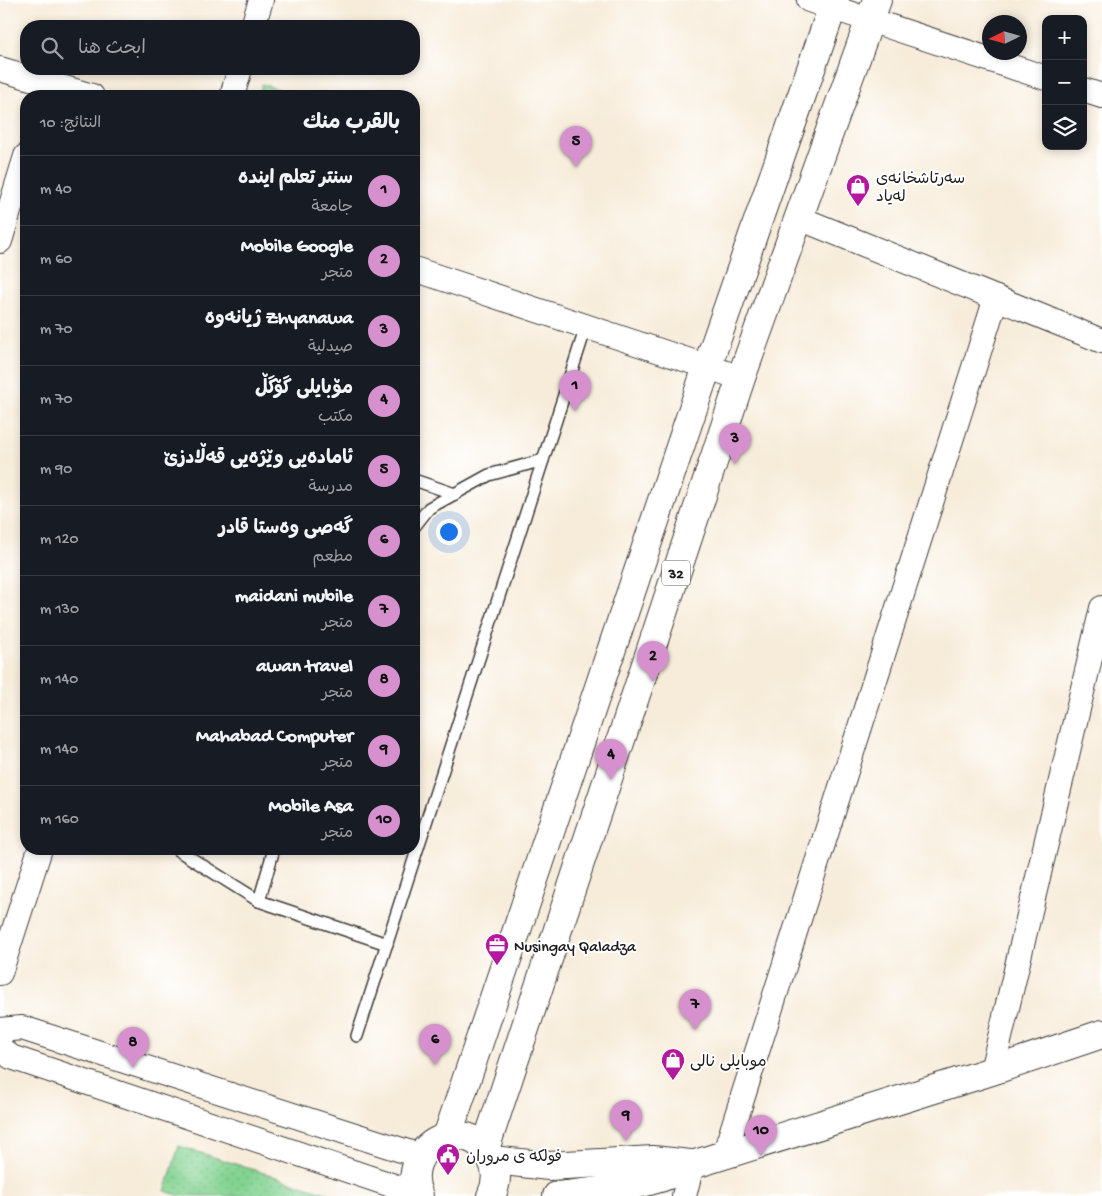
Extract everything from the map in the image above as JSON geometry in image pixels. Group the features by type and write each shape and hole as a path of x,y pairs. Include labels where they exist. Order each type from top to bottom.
{"main road":[{"name":"32","path":"447,1137 707,367 825,2"},
{"name":"32","path":"491,1196 496,1180 489,1154 740,378 873,10"},
{"path":"557,1196 637,1185 674,1174 692,1165 992,1071 1102,1034"},
{"path":"419,1195 415,1169 420,1156 435,1141 447,1137 468,1138 489,1154 549,1166 653,1160 692,1165"}],"street":[{"path":"255,20 261,0"},
{"path":"825,2 873,10 1042,76"},
{"path":"0,69 47,90"},
{"path":"234,90 238,75"},
{"path":"1087,91 1102,96"},
{"path":"0,241 20,176"},
{"path":"799,218 1102,341"},
{"path":"420,271 740,378"},
{"path":"724,1156 996,298"},
{"path":"992,1071 1102,608"},
{"path":"0,972 38,855"},
{"path":"0,1030 22,1028 420,1156"},
{"path":"0,1048 11,1057 419,1195"},
{"path":"684,1196 692,1165"}],"lane":[{"path":"420,842 586,327"},
{"path":"420,519 429,508 490,474 543,460"},
{"path":"420,482 455,494"},
{"path":"186,855 259,901 387,944"},
{"path":"259,901 272,855"},
{"path":"357,1036 416,855"}],"green space":[{"path":"262,84 282,90 260,90"},
{"path":"179,1146 336,1196 180,1196 165,1191"}],"place":[{"name":"ئامادەیی وێژەیی قەڵادزێ","path":"576,167"},
{"name":"سەرتاشخانەی لەیاد","path":"858,207"},
{"name":"سنتر تعلم اينده","path":"575,411"},
{"name":"Zhyanawa ژیانەوە","path":"735,464"},
{"name":"Mobile Google","path":"653,682"},
{"name":"مۆبایلی گۆگڵ","path":"611,780"},
{"name":"Nusingay Qaladza","path":"497,966"},
{"name":"maidani mubile","path":"695,1030"},
{"name":"گەصی وەستا قادر","path":"435,1065"},
{"name":"awan travel","path":"133,1068"},
{"name":"موبايلى نالى","path":"673,1081"},
{"name":"Mahabad Computer","path":"626,1141"},
{"name":"Mobile Asa","path":"761,1156"},
{"name":"فولکه ی مروران","path":"448,1176"}]}
